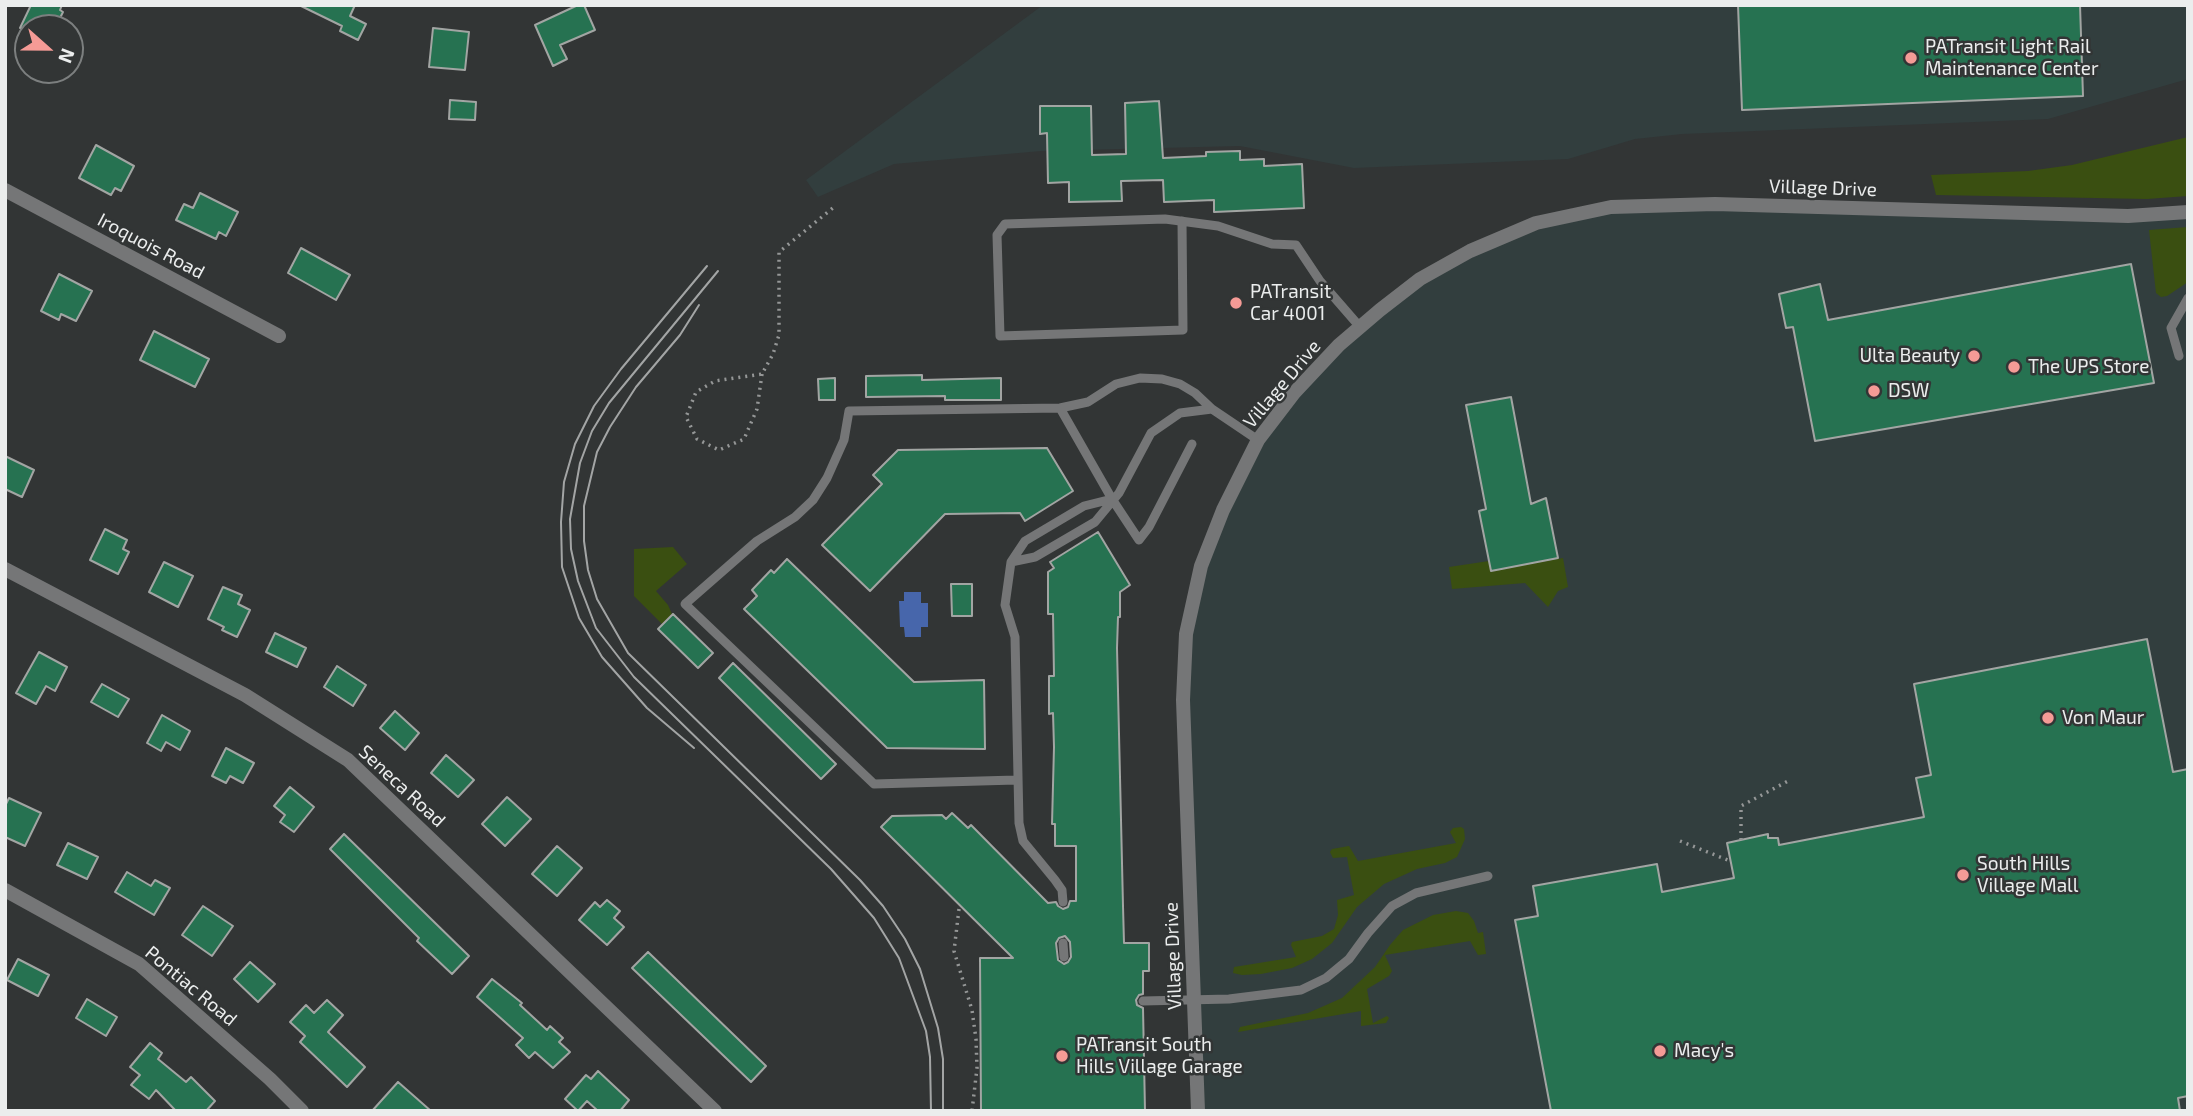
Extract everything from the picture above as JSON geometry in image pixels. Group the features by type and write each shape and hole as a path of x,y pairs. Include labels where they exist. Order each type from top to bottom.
{"street":[{"name":"Iroquois Road","path":"5,190 279,336"},
{"name":"Village Drive","path":"1198,1111 1183,700 1186,634 1201,566 1223,510 1258,440 1294,393 1360,327 1420,279 1470,251 1536,223 1611,207 1714,204 2128,216 2188,212"},
{"name":"Seneca Road","path":"5,569 245,695 348,760 715,1111"},
{"name":"Pontiac Road","path":"5,890 139,964 270,1079 302,1111"}],"lane":[{"path":"1182,221 1183,330 999,336 997,235 1005,224 1165,219 1182,221 1218,226 1272,244 1296,245 1320,281 1360,327"},
{"path":"2179,356 2171,328 2188,298"},
{"path":"1016,780 874,784 685,604 757,541 795,517 813,500 827,478 844,440 849,411 1060,408 1088,402 1116,384 1140,378 1162,379 1180,384 1195,393 1212,409 1258,440"},
{"path":"1060,408 1112,499 1139,540 1149,527 1192,444"},
{"path":"1011,562 1035,557 1095,522 1119,493 1151,433 1180,413 1212,409"},
{"path":"1063,902 1062,890 1023,841 1019,823 1015,637 1006,605 1011,562 1025,541 1084,506 1112,499"},
{"path":"1143,1001 1229,999 1301,990 1326,978 1349,959 1392,906 1416,893 1488,876"},
{"path":"1063,943 1064,957"}],"path":[{"path":"762,374 715,381 696,392 686,417 696,439 719,450 744,439 757,409 762,374 779,335 779,253 834,207"},
{"path":"1741,840 1741,806 1790,780"},
{"path":"1680,841 1730,861"},
{"path":"959,909 954,951 972,1010 976,1038 977,1068 972,1111"}],"shaded area":[{"path":"1043,5 2188,5 2188,79 2048,119 1682,134 1635,139 1568,159 1354,168 1240,146 1041,151 894,164 818,197 806,180"},
{"path":"1611,207 2188,212 2188,1111 1198,1111 1183,700 1201,566 1258,440 1339,345 1470,251"}],"green space":[{"path":"2188,137 2188,196 2147,199 1936,195 1931,175 2028,171 2072,165"},
{"path":"2188,227 2188,282 2161,297 2156,293 2149,230"},
{"path":"673,547 687,564 656,591 672,614 662,624 634,596 634,549"},
{"path":"1563,558 1568,587 1558,591 1548,607 1525,583 1452,589 1449,567 1489,561 1491,571"},
{"path":"1453,828 1464,829 1465,839 1457,857 1445,863 1417,869 1384,884 1357,907 1332,943 1312,959 1292,968 1261,974 1233,973 1234,967 1296,957 1292,942 1322,936 1334,929 1338,915 1337,900 1354,895 1347,857 1333,858 1330,852 1332,849 1349,846 1358,861 1456,843 1450,832"},
{"path":"1456,911 1468,913 1478,933 1483,932 1486,954 1478,955 1470,941 1385,955 1392,971 1389,976 1367,989 1373,1023 1387,1016 1389,1018 1386,1023 1361,1026 1361,1011 1238,1032 1240,1027 1308,1013 1342,998 1375,967 1403,930 1433,915"}],"water":[{"path":"904,592 921,592 921,603 928,603 928,627 921,627 921,637 905,637 904,627 900,627 899,601 904,601"}],"building":[{"path":"31,5 62,5 62,14 27,14"},
{"path":"299,5 355,5 350,16 366,24 358,40 340,31 342,26"},
{"path":"578,5 584,5 595,30 560,45 567,59 553,66 535,25"},
{"name":"PATransit Light Rail Maintenance Center","path":"1738,5 2080,5 2083,96 1742,110"},
{"path":"433,28 469,32 465,70 429,67"},
{"path":"450,100 476,102 475,120 449,119"},
{"path":"1159,101 1163,158 1240,151 1240,160 1264,159 1264,166 1302,164 1304,208 1214,212 1214,200 1164,202 1163,180 1121,181 1122,201 1069,202 1069,182 1048,183 1047,133 1040,134 1040,106 1091,106 1092,155 1126,154 1125,103"},
{"path":"96,145 134,166 121,191 115,188 111,195 79,178"},
{"path":"200,193 238,212 226,236 219,232 216,239 176,220 184,204 193,208"},
{"path":"301,248 350,275 336,300 288,273"},
{"name":"Ulta Beauty","path":"2131,264 2154,383 1815,441 1793,327 1786,328 1779,294 1820,284 1828,320"},
{"path":"59,274 92,291 76,321 61,314 59,320 41,311"},
{"path":"154,331 209,359 195,387 140,360"},
{"path":"922,375 922,380 1001,378 1001,400 945,400 945,396 866,397 866,376"},
{"path":"835,378 835,400 819,400 818,379"},
{"path":"1511,397 1531,504 1546,498 1558,558 1491,571 1479,511 1486,509 1466,405"},
{"path":"1047,448 1073,491 1025,521 1020,513 945,514 870,591 822,545 882,484 873,475 898,450"},
{"path":"5,456 34,470 22,497 5,489"},
{"path":"105,529 127,540 123,549 129,552 118,574 90,560"},
{"path":"1098,532 1130,585 1120,592 1117,648 1124,943 1149,943 1149,971 1143,971 1143,994 1136,1000 1137,1005 1143,1008 1145,1111 981,1111 980,958 1013,958 881,827 892,816 942,815 946,819 952,813 968,828 971,825 1048,903 1056,902 1063,909 1068,907 1070,901 1076,901 1076,846 1055,846 1055,824 1052,824 1054,747 1053,713 1049,714 1049,676 1054,676 1053,614 1048,614 1048,572 1054,568 1050,562","holes":["1065,936 1070,942 1071,957 1064,964 1058,960 1056,943 1059,938"]},
{"path":"787,559 914,682 984,680 985,749 887,748 744,609 757,596 752,590 771,570 774,573"},
{"path":"164,562 193,576 178,607 149,592"},
{"path":"951,584 972,584 972,616 952,616"},
{"path":"223,587 242,595 238,604 250,610 237,637 208,619"},
{"path":"673,614 713,653 698,668 658,629"},
{"path":"275,633 306,648 297,667 266,652"},
{"name":"South Hills Village Mall","path":"2147,639 2173,772 2188,769 2188,1096 2178,1098 2180,1111 1551,1111 1515,920 1538,916 1533,886 1657,864 1662,892 1734,878 1727,843 1768,834 1768,838 1778,838 1779,845 1924,817 1916,778 1931,775 1914,684"},
{"path":"39,652 67,667 55,691 46,686 36,704 16,693"},
{"path":"733,663 836,764 821,779 719,678"},
{"path":"337,666 366,685 353,706 324,687"},
{"path":"102,684 129,699 118,717 91,702"},
{"path":"395,711 419,733 405,750 380,728"},
{"path":"162,715 190,731 180,750 166,742 161,751 147,743"},
{"path":"226,748 254,763 243,783 230,776 226,783 212,776"},
{"path":"446,755 474,780 458,797 431,773"},
{"path":"290,787 314,807 294,832 280,822 285,815 274,806"},
{"path":"507,797 531,819 505,846 482,824"},
{"path":"9,798 41,813 25,846 5,837 5,806"},
{"path":"344,834 469,956 452,974 330,849"},
{"path":"68,843 98,857 87,879 57,865"},
{"path":"557,846 582,868 557,896 532,874"},
{"path":"127,872 151,886 155,880 170,888 154,915 115,892"},
{"path":"607,900 620,911 614,918 624,927 607,945 579,920 595,902 600,907"},
{"path":"203,906 233,926 212,956 182,935"},
{"path":"648,952 766,1066 751,1082 632,968"},
{"path":"18,959 49,975 38,996 7,980"},
{"path":"250,962 275,984 258,1002 234,979"},
{"path":"492,979 522,1003 520,1005 547,1030 550,1026 563,1038 559,1042 570,1052 553,1068 535,1052 529,1058 516,1045 523,1038 477,997"},
{"path":"87,999 117,1017 106,1036 76,1018"},
{"path":"327,1000 343,1015 328,1032 365,1067 347,1087 300,1042 305,1036 290,1022 306,1005 314,1013"},
{"path":"150,1043 162,1053 158,1059 186,1082 191,1077 215,1101 206,1111 176,1111 156,1090 149,1099 131,1085 140,1075 130,1067"},
{"path":"598,1071 629,1100 620,1111 598,1111 587,1101 578,1111 565,1099 586,1075 591,1079"},
{"path":"398,1082 431,1111 372,1111"}],"tram line":[{"path":"694,748 647,708 602,657 579,618 562,567 561,522 564,482 575,444 594,406 621,369 707,266"},
{"path":"718,271 609,403 592,431 580,463 570,519 571,549 578,581 596,628 634,677 831,869 874,918 899,958 926,1031 930,1057 931,1111"},
{"path":"699,305 680,335 636,387 597,452 584,506 584,541 588,570 597,599 628,653 860,880 883,906 905,939 920,969 938,1028 943,1059 943,1111"}],"place":[{"name":"PATransit Light Rail Maintenance Center","path":"1911,58"},
{"name":"PATransit Car 4001","path":"1236,303"},
{"name":"Ulta Beauty","path":"1974,356"},
{"name":"The UPS Store","path":"2014,367"},
{"name":"DSW","path":"1874,391"},
{"name":"Von Maur","path":"2048,718"},
{"name":"South Hills Village Mall","path":"1963,875"},
{"name":"Macy's","path":"1660,1051"},
{"name":"PATransit South Hills Village Garage","path":"1062,1056"}]}
